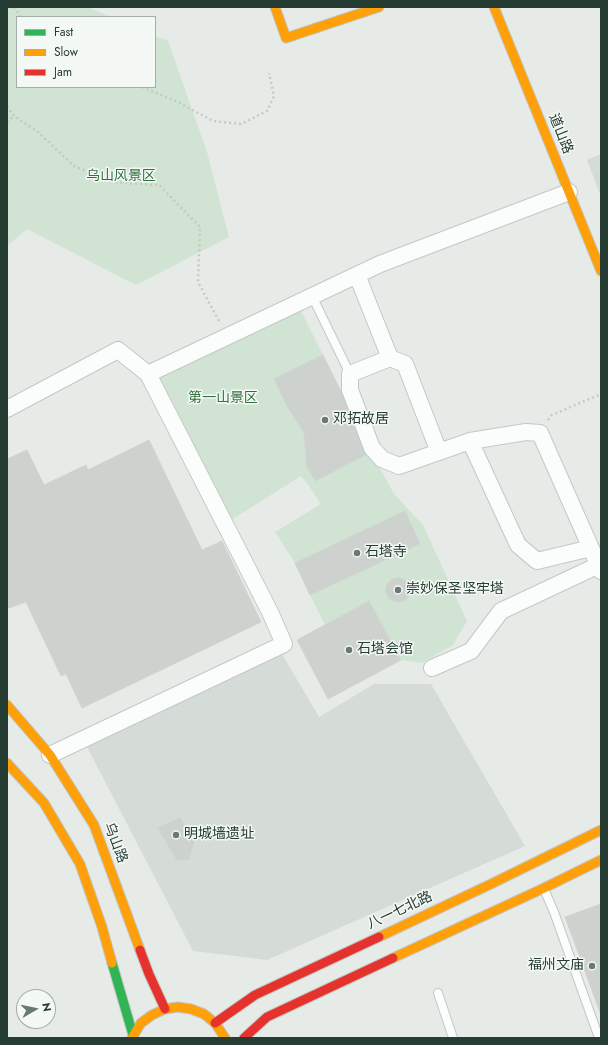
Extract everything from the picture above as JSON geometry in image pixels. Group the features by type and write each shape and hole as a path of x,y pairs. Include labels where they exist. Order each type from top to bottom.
{"main road":[{"path":"275,7 286,38 379,7"},
{"name":"道山路","path":"494,7 601,271"},
{"name":"乌山路","path":"7,705 50,755 94,825 149,974 165,1009"},
{"path":"7,763 44,803 80,864 102,926 133,1036"},
{"name":"八一七北路","path":"215,1023 255,995 491,884 601,830"},
{"path":"244,1038 267,1017 601,860"},
{"path":"133,1036 141,1023 152,1015 165,1009 178,1008 192,1009 204,1014 215,1023 224,1038"}],"street":[{"path":"148,374 380,264 569,192"},
{"path":"357,275 390,358"},
{"path":"7,409 118,350 148,374 270,612 284,644 50,755"},
{"path":"432,668 471,651 501,611 600,567 540,432 526,432 470,441 439,452 399,466 382,459 372,448 350,390 350,374 390,358 405,364 439,452"},
{"path":"470,441 518,545 537,561 591,548"}],"lane":[{"path":"312,296 350,374"},
{"path":"544,888 599,1038"},
{"path":"438,993 453,1038"}],"path":[{"path":"14,7 20,16"},
{"path":"144,88 176,101 213,121 241,124 267,111 274,96 269,73"},
{"path":"7,106 14,116 38,132 74,166 111,182 160,185 200,227 198,282 227,336"},
{"path":"7,122 14,116"},
{"path":"540,432 552,415 601,394"}],"shaded area":[{"path":"601,154 601,197 587,160"},
{"path":"282,654 319,717 374,684 431,684 525,846 267,960 193,951 86,745"}],"green space":[{"name":"乌山风景区","path":"7,7 87,7 109,16 16,16 16,88 156,88 156,36 168,41 207,152 229,237 136,285 27,229 7,246"},
{"name":"第一山景区","path":"297,303 323,355 274,380 287,406 304,433 307,467 314,481 371,452 394,494 423,525 467,621 453,645 422,663 401,660 369,601 325,625 310,595 420,544 405,512 295,563 275,532 321,504 309,486 301,476 225,524 148,374"}],"building":[{"name":"邓拓故居","path":"323,355 371,452 315,481 307,467 304,433 287,406 274,379"},
{"path":"149,440 202,550 222,541 261,622 82,708 66,674 61,676 26,602 9,608 7,607 7,459 27,450 44,485 86,465 88,470"},
{"name":"石塔寺","path":"405,511 420,544 310,595 295,563"},
{"name":"崇妙保圣坚牢塔","path":"398,578 407,581 410,590 407,599 398,602 389,599 386,590 389,581"},
{"name":"石塔会馆","path":"369,601 401,660 328,699 297,640"},
{"name":"明城墙遗址","path":"180,818 194,841 189,859 177,860 158,828"},
{"name":"福州文庙","path":"601,904 601,1015 565,917"}],"traffic: fast":[{"path":"112,963 133,1035"}],"traffic: slow":[{"path":"275,7 286,38 379,7"},
{"path":"494,7 601,271"},
{"path":"7,705 50,755 94,825 140,950"},
{"path":"7,763 44,803 80,864 102,927 112,963"},
{"path":"379,937 601,830"},
{"path":"393,958 601,860"},
{"path":"132,1038 141,1023 152,1015 165,1009 178,1007 191,1009 204,1014 215,1023 225,1038"}],"traffic: jam":[{"path":"215,1023 255,995 379,937"},
{"path":"140,950 165,1009"},
{"path":"244,1038 267,1017 393,958"}],"place":[{"name":"邓拓故居","path":"325,420"},
{"name":"石塔寺","path":"357,553"},
{"name":"崇妙保圣坚牢塔","path":"398,590"},
{"name":"石塔会馆","path":"349,650"},
{"name":"明城墙遗址","path":"176,835"},
{"name":"福州文庙","path":"592,966"}]}
